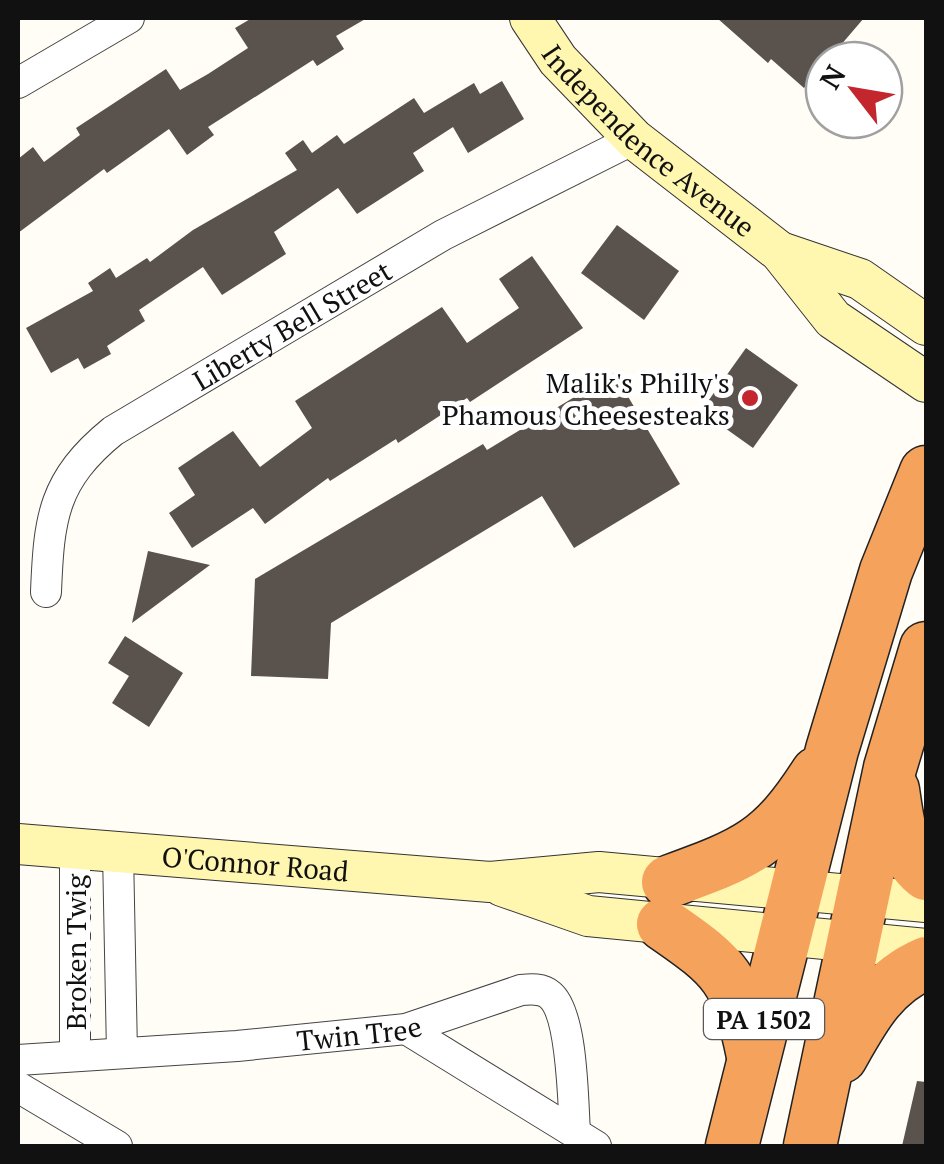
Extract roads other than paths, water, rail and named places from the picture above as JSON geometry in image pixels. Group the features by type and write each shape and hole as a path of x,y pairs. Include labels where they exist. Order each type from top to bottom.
{"highway":[{"path":"793,914 832,750 886,572 926,472"},
{"path":"859,920 890,768 926,648"},
{"path":"754,1058 742,1003 726,972 665,903 764,841 792,813 832,750"},
{"path":"890,768 898,827 910,860 926,874"},
{"name":"PA 1502","path":"732,1146 793,914"},
{"name":"PA 1502","path":"810,1146 859,920"},
{"path":"822,1088 864,1018 898,976 926,963"}],"main road":[{"name":"Independence Avenue","path":"530,18 558,60 634,139 780,252 833,319 926,382"},
{"name":"Independence Avenue","path":"780,252 860,279 926,325"},
{"name":"O'Connor Road","path":"18,844 490,882 588,916 665,903 859,920"},
{"path":"859,920 926,902"},
{"path":"859,920 926,949"}],"street":[{"path":"18,83 129,18"},
{"name":"Liberty Bell Street","path":"46,592 48,535 58,493 81,458 113,431 443,235 634,139"},
{"name":"Broken Twig","path":"74,848 75,1056"},
{"name":"Broken Twig","path":"118,852 122,1052"},
{"name":"Twin Tree","path":"18,1060 406,1029 520,990 548,993 565,1027 586,1140"},
{"path":"406,1029 586,1140"},
{"path":"18,1087 117,1146"}],"place":[{"name":"Malik's Philly's Phamous Cheesesteaks","path":"750,398"}]}
